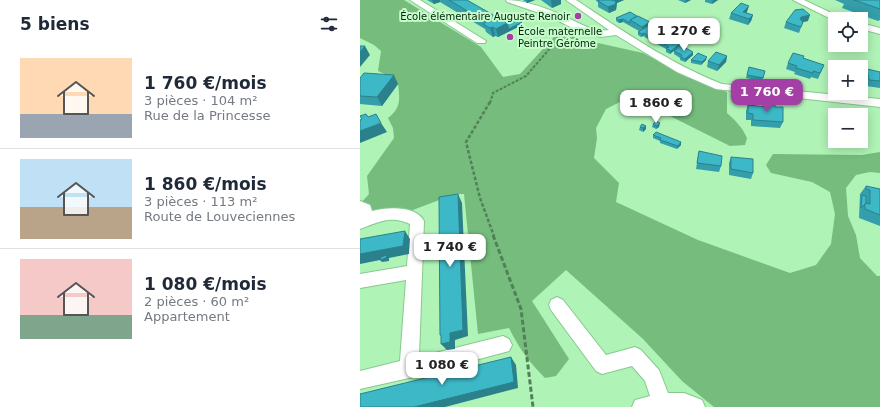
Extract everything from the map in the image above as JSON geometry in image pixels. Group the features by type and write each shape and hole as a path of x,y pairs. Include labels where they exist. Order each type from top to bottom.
{"street":[{"path":"414,0 481,42"},
{"path":"510,0 554,15 570,24 590,32 601,34 619,32"},
{"path":"570,0 666,62 702,80 720,87 880,103"},
{"path":"797,0 828,14"},
{"path":"868,28 880,31"},
{"path":"362,217 400,213 417,221 408,369"},
{"path":"360,281 414,272"},
{"path":"557,305 602,365 635,356 654,376 661,402"},
{"path":"360,380 503,345"},
{"path":"642,407 661,402 690,403 695,407"}],"path":[{"path":"533,407 522,309 509,279 480,198 466,142 489,106 493,93 526,76 570,24"}],"green space":[{"path":"360,0 404,0 481,47 503,77 520,74 564,26 580,39 643,53 701,83 727,92 727,113 745,134 747,138 745,145 730,146 636,99 620,102 606,109 596,128 597,138 594,158 619,183 616,202 698,240 790,273 816,265 831,244 835,214 830,192 812,182 771,173 766,165 773,154 862,155 880,152 880,173 870,172 856,175 846,188 848,216 856,235 860,258 877,276 880,276 880,407 714,407 682,381 643,339 566,270 532,301 569,359 556,376 545,378 524,354 509,328 478,334 464,194 455,194 389,219 366,217 360,204 369,194 367,176 394,138 393,128 388,118 395,111 399,103 399,94 398,84 387,75 378,71 381,51 374,45 360,38"}],"building":[{"path":"449,0 467,0 507,23 496,29 493,27 490,28 483,24 486,22"},
{"path":"612,0 617,2 615,3 616,4 608,7 598,1"},
{"path":"854,0 880,0 880,9"},
{"path":"741,3 749,6 743,12 753,15 749,19 731,13"},
{"path":"803,9 810,15 801,17 800,19 803,22 801,27 786,22 795,10"},
{"path":"630,12 637,16 630,20 630,23 623,19 619,20 616,18"},
{"path":"638,16 650,22 642,27 630,20"},
{"path":"516,19 522,22 509,29 507,23"},
{"path":"648,26 657,31 649,36 638,32"},
{"path":"656,34 668,40 671,38 681,43 671,51 666,48 669,47 651,36"},
{"path":"360,46 365,46 360,52"},
{"path":"682,46 693,52 685,59 681,57 682,55 674,51"},
{"path":"716,52 727,56 719,65 708,61"},
{"path":"698,53 707,57 702,62 691,60"},
{"path":"793,53 824,65 820,73 813,71 813,73 796,68 797,66 788,63"},
{"path":"749,67 765,71 763,78 747,75"},
{"path":"868,69 880,72 880,81 869,80"},
{"path":"364,73 394,75 377,97 360,96 360,78"},
{"path":"766,103 775,104 775,107 783,107 783,122 753,120 753,114 748,113 748,105 766,107"},
{"path":"366,114 368,117 376,114 381,123 360,131 360,120 362,119 360,116"},
{"path":"656,121 660,123 657,126 653,124"},
{"path":"642,124 646,126 643,128 640,127"},
{"path":"656,132 681,142 678,146 660,140 661,138 653,135"},
{"path":"699,151 722,156 721,166 697,163"},
{"path":"731,157 753,159 753,173 731,169"},
{"path":"866,186 880,189 880,215 865,209 865,203 870,204 870,190 866,189"},
{"path":"458,194 463,330 450,333 450,342 441,344 439,197"},
{"path":"862,195 866,196 866,203 861,208"},
{"path":"405,231 403,246 360,254 360,239"},
{"path":"387,255 386,258 380,260 381,257"},
{"path":"511,357 514,382 414,407 360,407 360,394"}],"place":[{"name":"École élémentaire Auguste Renoir","path":"578,16"},
{"name":"École maternelle Peintre Gérôme","path":"510,37"}]}
